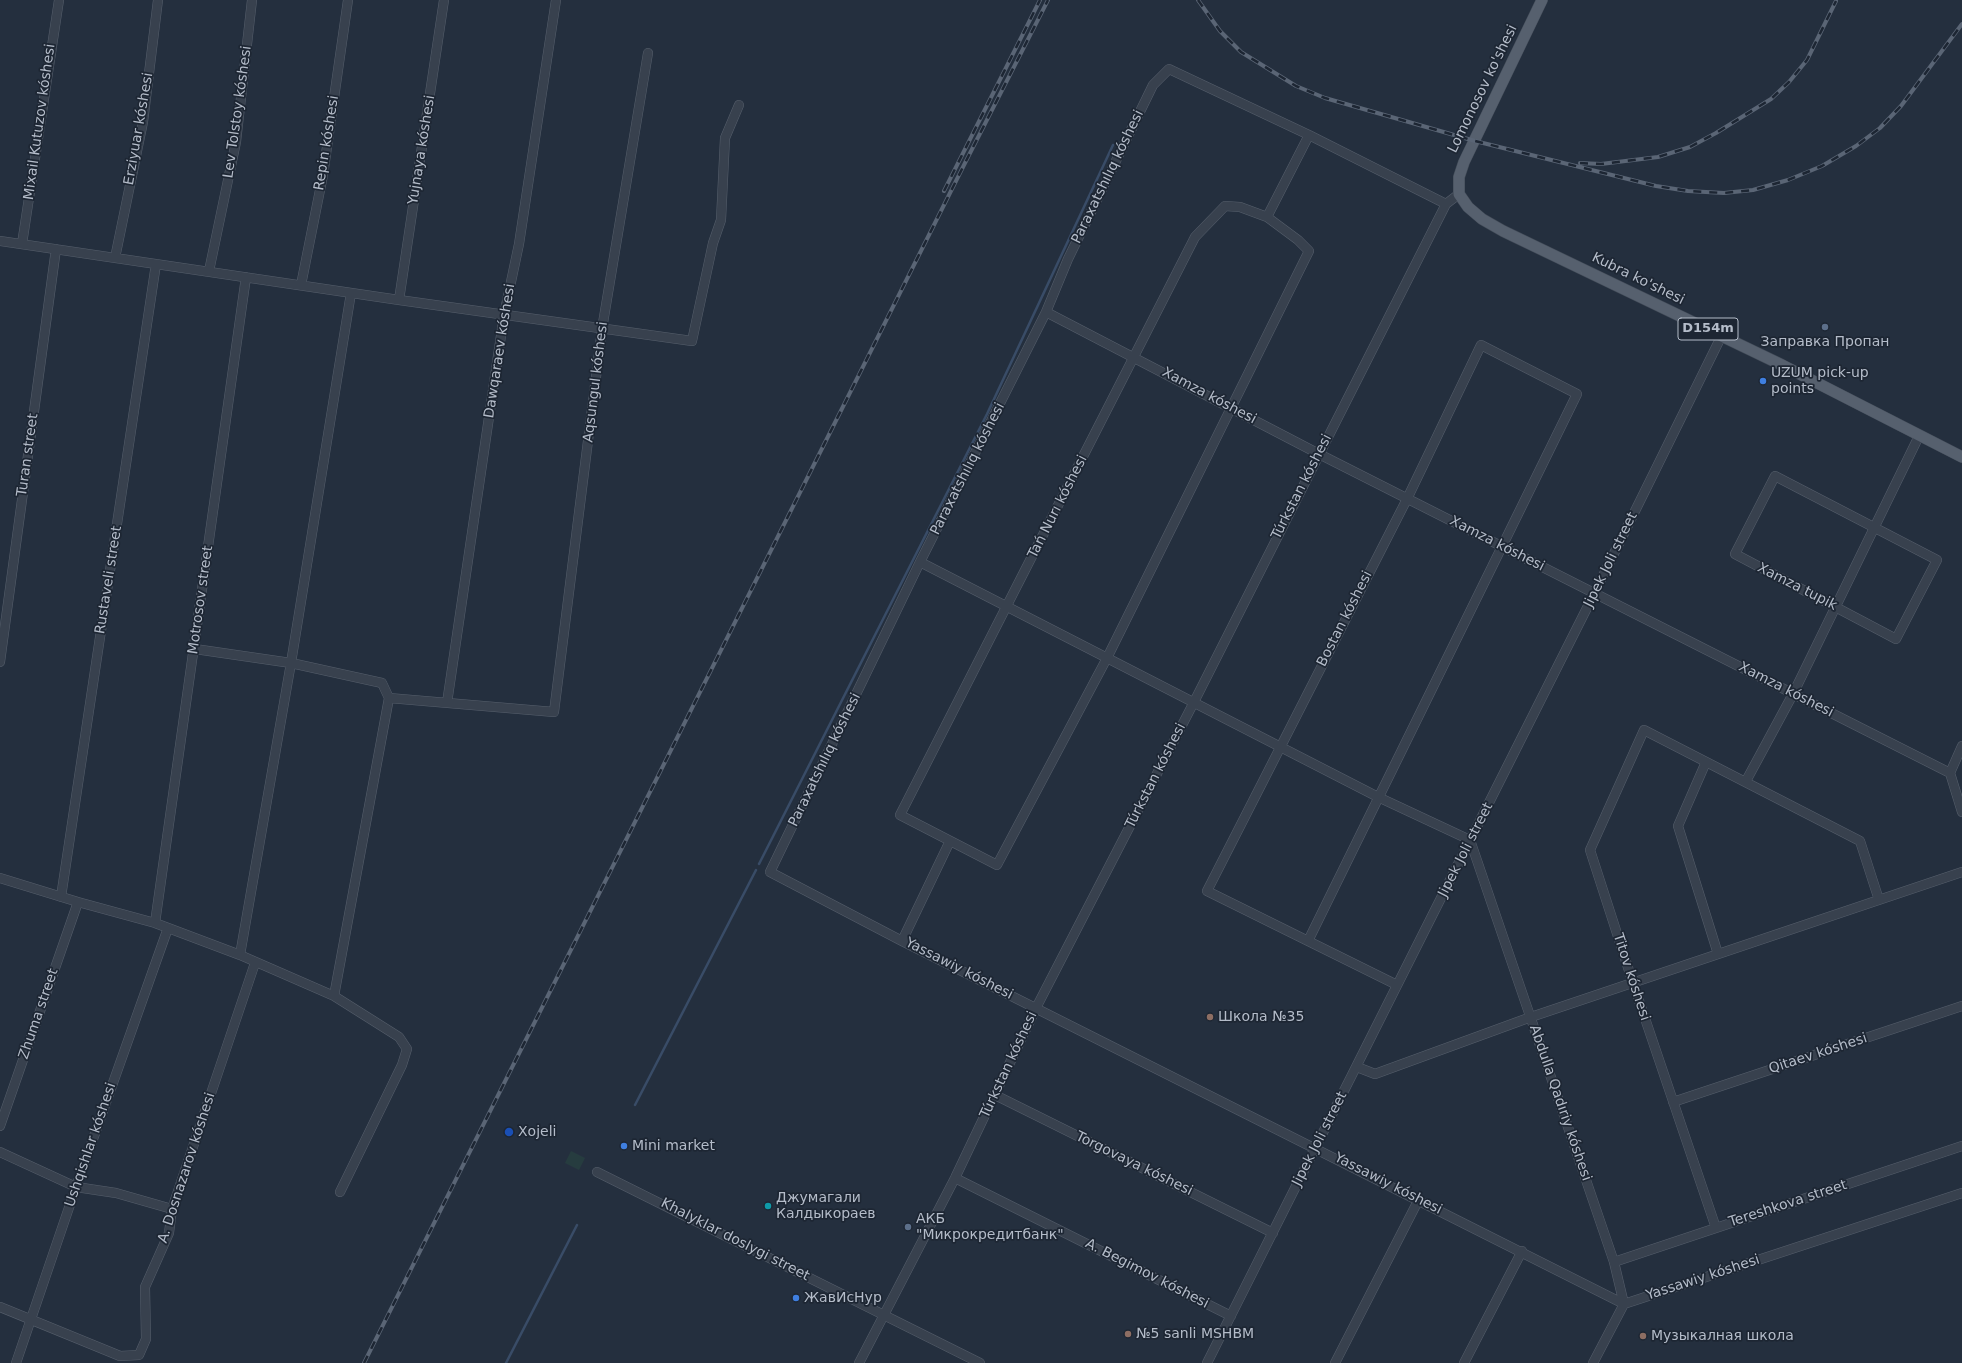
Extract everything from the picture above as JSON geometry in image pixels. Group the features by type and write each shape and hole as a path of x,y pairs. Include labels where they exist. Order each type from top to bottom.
{"main road":[{"name":"Lomonosov ko'shesi","path":"1459,194 1459,178 1464,162 1542,0"},
{"name":"Kubra ko'shesi","path":"1459,194 1468,207 1487,222 1722,335 1962,457"}],"street":[{"name":"Mixail Kutuzov kóshesi","path":"22,244 59,0"},
{"name":"Erziyuar kóshesi","path":"115,258 143,122 158,0"},
{"name":"Lev Tolstoy kóshesi","path":"209,271 236,142 252,0"},
{"name":"Repin kóshesi","path":"301,285 322,176 348,0"},
{"name":"Yujnaya kóshesi","path":"399,300 444,0"},
{"name":"Dawqaraev kóshesi","path":"447,703 504,315 519,244 556,0"},
{"name":"Aqsungul kóshesi","path":"447,703 554,712 602,330 648,53"},
{"name":"Paraxatshılıq kóshesi","path":"770,872 920,562 1046,312 1068,259 1153,85 1170,70 1309,135"},
{"path":"0,241 602,330 692,341 713,243 721,220 725,138 739,105"},
{"path":"902,941 950,841 997,865 1107,658 1309,251 1298,240 1266,217 1309,135 1446,204"},
{"name":"Túrkstan kóshesi","path":"859,1363 883,1314 955,1178 1036,1008 1194,702 1446,204 1459,194"},
{"name":"Tań Nurı kóshesi","path":"950,841 900,815 1008,608 1195,238 1225,206 1240,207 1266,217"},
{"name":"Turan street","path":"0,662 56,249"},
{"name":"Rustaveli street","path":"61,896 156,264"},
{"name":"Motrosov street","path":"155,923 195,649 246,277"},
{"path":"240,955 291,663 350,293"},
{"name":"Xamza kóshesi","path":"1046,312 1407,499 1950,773"},
{"name":"Jipek Joli street","path":"1207,1363 1594,594 1722,335"},
{"name":"Bostan kóshesi","path":"1308,941 1207,891 1407,499 1480,345 1577,394 1502,547"},
{"path":"1746,781 1793,694 1919,436"},
{"name":"Xamza tupik","path":"1775,476 1875,527 1937,560 1896,639 1735,554 1775,476"},
{"path":"1398,985 1308,941 1502,547"},
{"path":"920,562 1378,797 1470,840"},
{"path":"195,649 291,663 382,683 389,698 334,996"},
{"path":"389,698 447,703"},
{"name":"Titov kóshesi","path":"1706,762 1644,730 1590,850 1633,983 1716,1228"},
{"path":"1962,746 1950,773 1962,812"},
{"path":"1718,954 1678,826 1706,762 1746,781 1860,841 1879,900"},
{"name":"Abdulla Qadıriy kóshesi","path":"1470,840 1614,1262 1624,1304"},
{"name":"Yassawiy kóshesi","path":"770,872 902,941 1419,1199 1624,1304 1962,1193"},
{"path":"1356,1067 1375,1074 1531,1017 1962,872"},
{"path":"0,878 78,902 155,923 240,955 255,963 334,996 399,1037 407,1049 402,1065 340,1192"},
{"name":"Zhuma street","path":"0,1126 78,902"},
{"name":"Ushqishlar kóshesi","path":"16,1363 76,1187 168,928"},
{"name":"A. Dosnazarov kóshesi","path":"118,1360 139,1355 146,1339 146,1287 169,1232 172,1209 255,963"},
{"name":"Qitaev kóshesi","path":"1673,1102 1962,1006"},
{"name":"Torgovaya kóshesi","path":"995,1095 1273,1232"},
{"name":"Tereshkova street","path":"1614,1262 1962,1146"},
{"path":"0,1152 76,1187 116,1193 172,1209"},
{"name":"Khalyklar doslygi street","path":"597,1172 980,1363"},
{"name":"A. Begimov kóshesi","path":"955,1178 1231,1316"},
{"path":"1335,1363 1419,1199"},
{"path":"1464,1363 1522,1251"},
{"path":"1594,1363 1624,1304"},
{"path":"0,1308 118,1360"}],"green space":[{"path":"571,1151 585,1158 579,1170 565,1163"}],"waterway":[{"path":"759,864 987,414 1113,145"},
{"path":"635,1105 756,870"},
{"path":"506,1363 577,1225"}],"railway":[{"path":"944,191 1040,0"},
{"path":"364,1363 1048,0"},
{"path":"1198,0 1220,31 1241,52 1296,86 1325,98 1475,141 1656,186 1688,191 1724,193 1753,190 1788,180 1822,166 1856,146 1880,128 1901,106 1962,24"},
{"path":"1580,163 1601,164 1658,157 1690,147 1716,133 1771,99 1789,82 1807,60 1836,1"}],"place":[{"name":"Заправка Пропан","path":"1825,327"},
{"name":"UZUM pick-up points","path":"1763,381"},
{"name":"Школа №35","path":"1210,1017"},
{"name":"Xojeli","path":"509,1132"},
{"name":"Mini market","path":"624,1146"},
{"name":"Джумагали Калдыкораев","path":"768,1206"},
{"name":"АКБ \"Микрокредитбанк\"","path":"908,1227"},
{"name":"ЖавИсНур","path":"796,1298"},
{"name":"№5 sanli MSHBM","path":"1128,1334"},
{"name":"Музыкалная школа","path":"1643,1336"}]}
